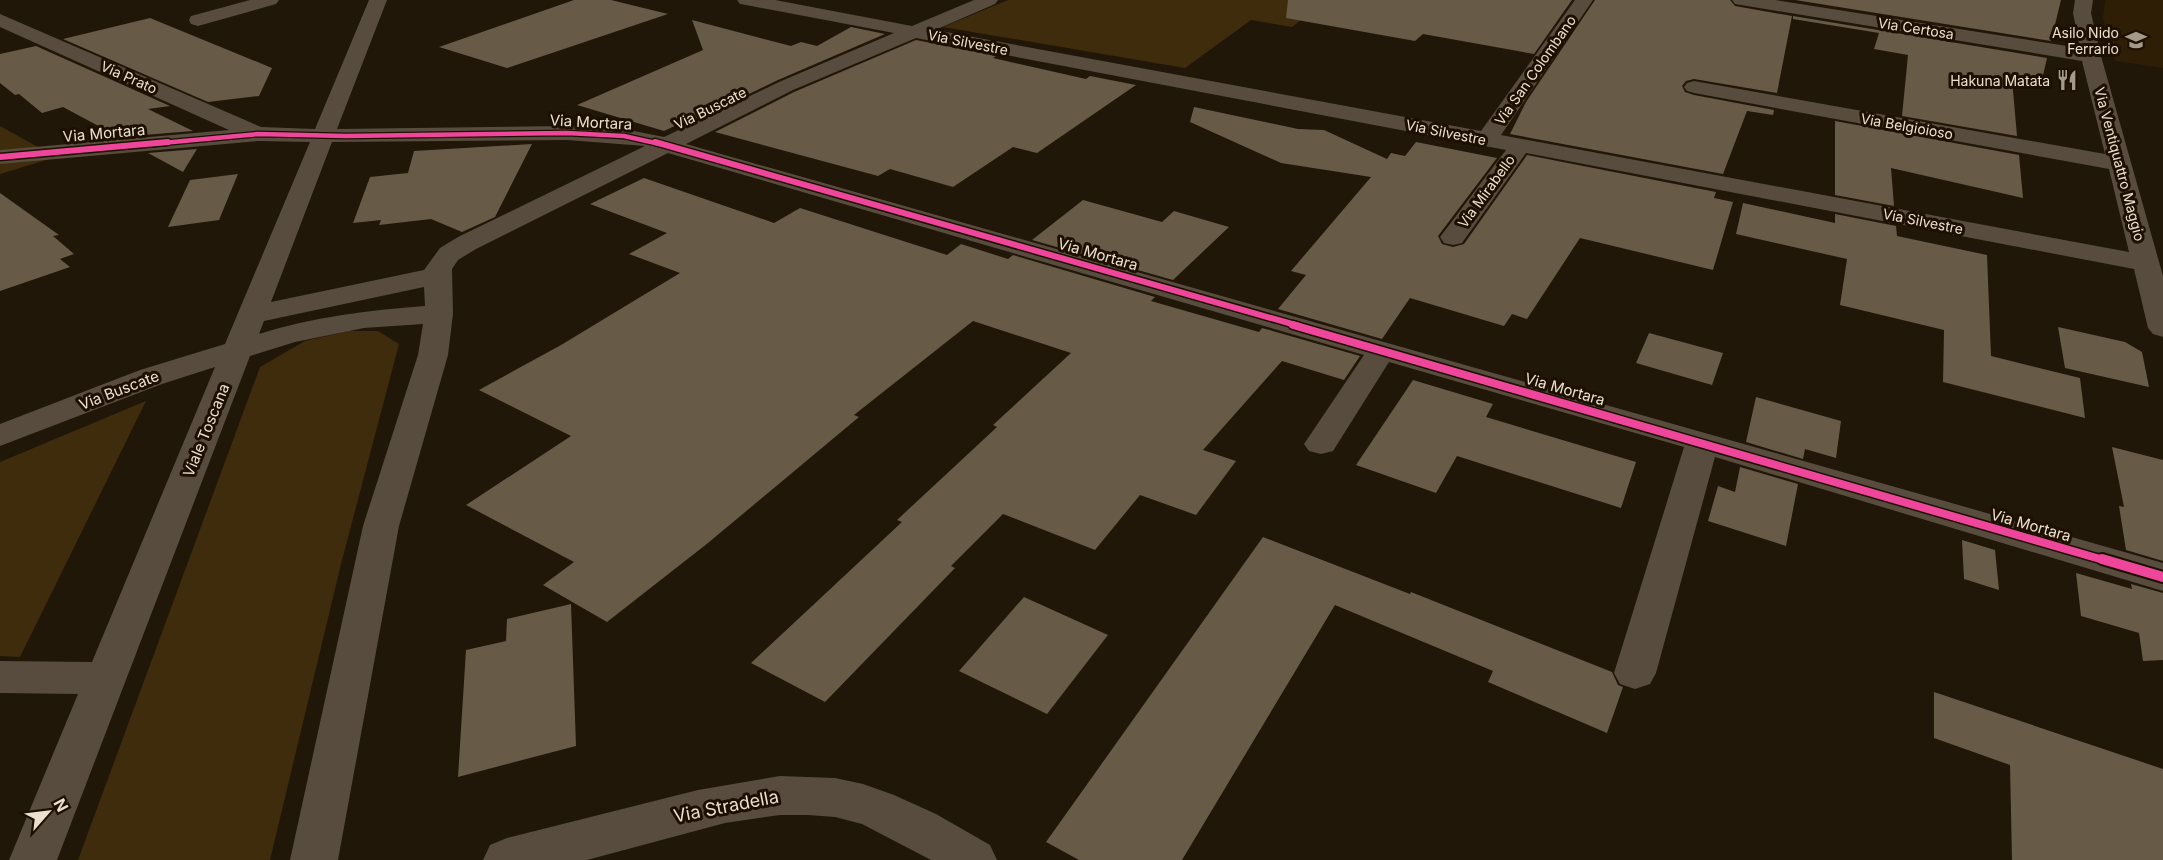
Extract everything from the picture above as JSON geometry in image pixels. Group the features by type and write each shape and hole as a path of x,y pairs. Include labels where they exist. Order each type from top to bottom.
{"street":[{"path":"198,20 270,0"},
{"name":"Viale Toscana","path":"33,860 378,0"},
{"name":"Via Silvestre","path":"746,0 2145,263"},
{"name":"Via Buscate","path":"436,276 443,260 457,249 786,86 990,0"},
{"name":"Via San Colombano","path":"1487,139 1584,0"},
{"name":"Via Certosa","path":"1741,0 2091,57"},
{"name":"Via Ventiquattro Maggio","path":"2084,0 2082,13 2091,57 2120,164 2148,226 2145,263 2163,328"},
{"name":"Via Prato","path":"0,20 258,134"},
{"name":"Via Belgioioso","path":"1694,87 2120,164"},
{"name":"Via Mortara","path":"0,157 258,134 624,136 667,145 1382,350 2163,578"},
{"name":"Via Mirabello","path":"1453,237 1520,146"},
{"path":"252,315 436,276 439,314 433,356 379,534 314,860"},
{"name":"Via Buscate","path":"0,436 125,386 239,348 341,322 439,314"},
{"path":"1321,444 1382,350"},
{"path":"1635,673 1702,442"},
{"path":"0,677 106,678"},
{"name":"Via Stradella","path":"507,860 717,805 754,798 803,794 863,804 884,812 973,860"}],"shaded area":[{"path":"1008,0 1327,0 1292,27 1251,20 1185,68 943,27"},
{"name":"Asilo Nido Ferrario","path":"2105,0 2163,0 2163,68 2115,61 2103,18"},
{"path":"0,126 56,157 0,174"},
{"path":"349,331 378,331 399,344 341,564 270,860 78,860 260,367 305,341"},
{"path":"146,401 20,657 0,656 0,462"}],"building":[{"path":"574,0 611,0 668,14 507,68 439,47"},
{"path":"1288,0 1572,0 1534,54 1423,34 1415,41 1286,18"},
{"path":"1595,0 1730,0 1735,6 1792,16 1777,93 1694,79 1686,81 1682,86 1685,92 1694,95 1774,110 1773,115 1747,111 1723,174 1510,134 1526,102"},
{"path":"1795,0 2061,0 2051,41"},
{"path":"1793,16 2047,58 2041,84 2012,79 2017,136 1902,116 1908,55 1874,49 1879,33 1793,19"},
{"path":"150,18 272,68 259,96 208,102 63,39"},
{"path":"692,20 791,46 801,42 817,46 851,27 885,34 778,80 686,124 681,123 664,131 577,105 703,50"},
{"path":"916,40 996,56 993,58 1086,79 1090,76 1136,85 1037,153 1013,147 953,187 890,169 878,176 715,132 794,92"},
{"path":"36,46 170,106 148,109 193,131 119,137 63,107 42,113 19,94 15,95 0,83 0,54"},
{"path":"1194,107 1298,129 1324,130 1387,159 1391,153 1405,156 1416,142 1497,158 1438,236 1442,244 1453,247 1464,244 1527,155 1716,192 1714,198 1733,202 1713,270 1580,238 1527,319 1512,314 1504,326 1410,298 1382,339 1278,309 1306,275 1291,271 1371,177 1281,163 1190,122"},
{"path":"1835,121 2019,155 2023,198 1891,168 1894,206 1835,195"},
{"path":"532,144 495,217 462,232 431,219 379,225 381,220 353,223 370,177 408,173 414,151"},
{"path":"197,149 183,172 148,153"},
{"path":"238,174 219,220 168,227 190,180"},
{"path":"644,178 774,223 800,208 947,255 961,244 1008,259 1013,255 1155,297 1151,301 1259,332 1262,328 1360,356 1344,380 1282,361 1203,450 1236,461 1196,515 1140,495 1095,550 1003,514 951,566 955,568 825,702 751,663 902,522 897,520 997,427 993,425 1071,353 973,321 854,415 859,417 708,543 607,622 543,585 574,562 466,505 571,436 479,390 561,345 680,273 629,254 667,233 590,204"},
{"path":"0,193 59,235 53,236 74,254 60,259 70,267 0,291"},
{"path":"1083,200 1162,222 1174,211 1229,227 1173,280 1032,240"},
{"path":"1743,203 1835,223 1835,214 1896,226 1897,236 1987,255 1991,356 2080,378 2085,418 1943,382 1944,330 1840,305 1847,259 1736,234"},
{"path":"2058,327 2125,342 2142,352 2149,387 2065,368"},
{"path":"1649,333 1723,353 1712,385 1636,363"},
{"path":"1413,380 1493,404 1486,417 1636,462 1621,508 1457,456 1436,493 1356,465"},
{"path":"1756,397 1841,421 1836,458 1805,449 1803,459 1746,442"},
{"path":"2112,447 2163,460 2163,561 2126,550 2119,506 2124,507"},
{"path":"1740,467 1798,484 1786,546 1708,521 1718,486 1735,492"},
{"path":"1263,537 1410,594 1411,592 1612,672 1618,685 1623,687 1607,733 1488,682 1493,671 1335,605 1182,860 1079,860 1046,842"},
{"path":"1962,540 1995,550 1999,590 1964,579"},
{"path":"2076,573 2132,589 2131,584 2163,593 2163,660 2143,661 2139,633 2081,616"},
{"path":"1024,597 1108,635 1047,714 959,671"},
{"path":"571,604 576,746 458,777 466,650 506,641 507,619"},
{"path":"1934,692 2163,769 2163,860 2012,860 2010,765 1934,738"}],"cycle path":[{"path":"0,157 258,134 346,136 567,133 624,136 648,140 1702,442 2163,577"}],"place":[{"name":"Asilo Nido Ferrario","path":"2136,40"},
{"name":"Hakuna Matata","path":"2067,80"}]}
